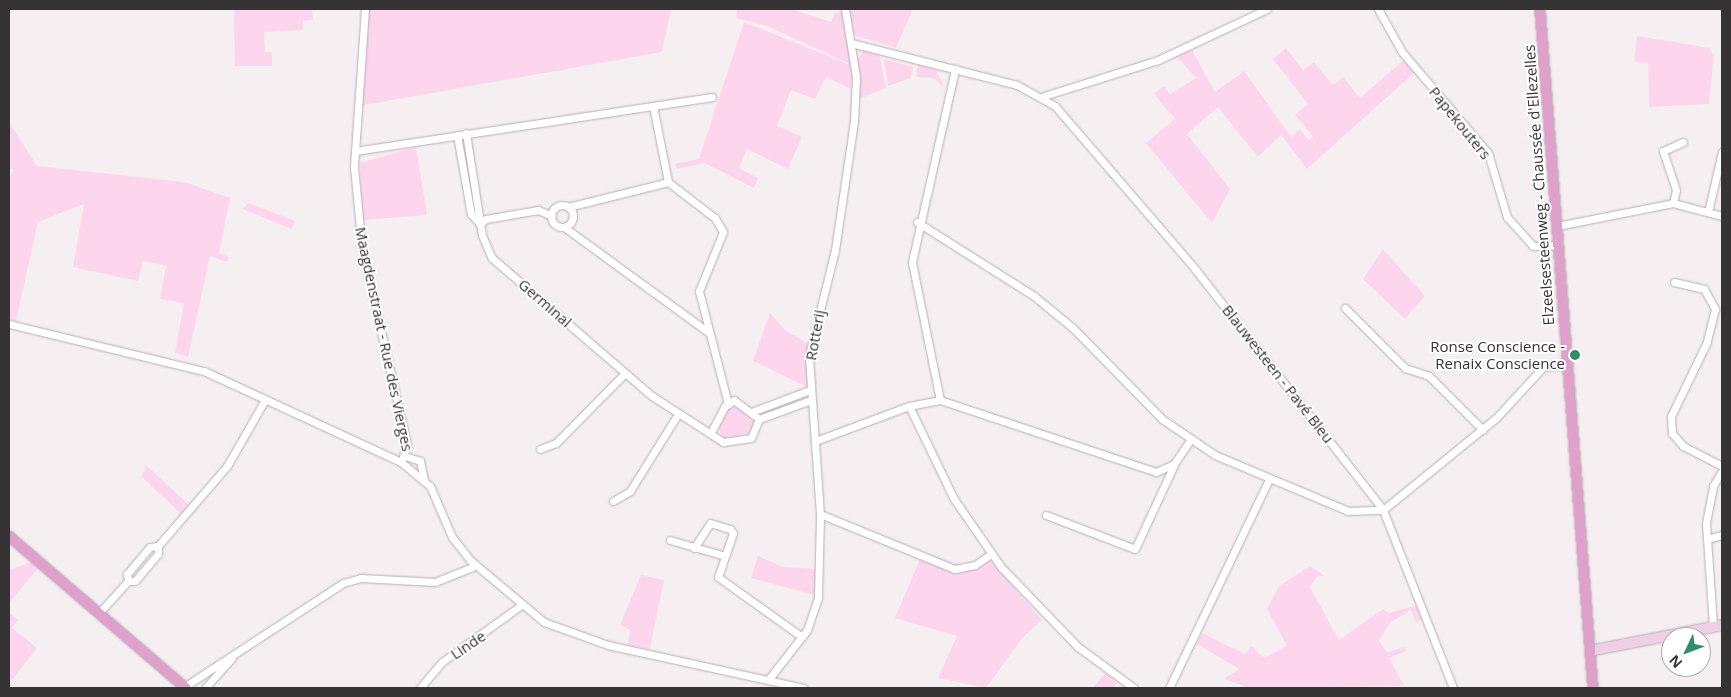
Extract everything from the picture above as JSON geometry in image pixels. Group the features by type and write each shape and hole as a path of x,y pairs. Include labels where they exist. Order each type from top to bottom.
{"main road":[{"name":"Elzeelsesteenweg - Chaussée d'Ellezelles","path":"1540,9 1593,688"},
{"path":"9,536 185,688"}],"street":[{"name":"Maagdenstraat - Rue des Vierges","path":"365,9 355,151 362,248 406,443 403,459 420,461 424,480"},
{"name":"Rotterij","path":"768,680 802,637 818,598 820,514 818,440 810,390 811,345 835,250 853,129 856,78 845,9"},
{"path":"851,42 1044,96 1158,60 1267,9"},
{"name":"Papekouters","path":"1378,9 1402,52 1488,153 1507,218 1533,246 1558,245"},
{"path":"940,400 912,262 917,222 955,70"},
{"name":"Blauwesteen - Pavé Bleu","path":"1044,96 1195,269 1383,510 1453,688"},
{"path":"355,151 712,97"},
{"path":"653,106 668,182 715,218 723,232 699,285 708,332 728,404"},
{"name":"Germinal","path":"466,133 480,224 485,248 492,258 625,373 678,414 710,432 722,442 745,441 758,429 759,419"},
{"name":"Germinal","path":"457,136 471,214 480,224"},
{"path":"1672,204 1676,190 1663,151 1683,142"},
{"path":"1708,212 1720,172 1722,152"},
{"path":"552,216 556,207 568,207 668,182"},
{"path":"1557,226 1672,204 1722,216"},
{"path":"564,227 573,218 568,207"},
{"path":"480,224 486,219 538,210 552,216 556,225 564,227 708,332"},
{"path":"917,222 1034,296 1073,328 1133,392 1191,439 1269,480 1348,511 1383,510 1483,430 1543,367 1568,365"},
{"path":"1674,282 1704,289 1715,309 1706,344 1671,416 1672,433 1683,446 1722,466"},
{"path":"1345,308 1405,368 1429,376 1483,430"},
{"path":"9,324 198,370 403,459 424,480 452,537 475,566 520,606 544,622 598,642 803,688"},
{"path":"540,449 556,443 625,373"},
{"path":"754,411 810,390"},
{"path":"99,613 128,581 135,581 158,554 158,546 235,455 266,400"},
{"path":"710,432 728,404 734,400 754,411 759,419 811,400"},
{"path":"818,440 909,406 940,400 1128,466 1156,472 1174,464"},
{"path":"909,406 936,468 991,554 1078,647 1134,688"},
{"path":"613,502 630,491 678,414"},
{"path":"1046,515 1135,549 1174,464 1191,439"},
{"path":"1590,651 1718,625 1707,539 1707,508 1722,471"},
{"path":"1169,688 1269,480"},
{"path":"820,514 955,569 975,565 991,554"},
{"path":"694,548 706,526 714,522 733,533 718,577 802,637"},
{"path":"1707,539 1722,535"},
{"path":"670,540 725,556"},
{"path":"128,581 127,574 150,547 158,546"},
{"path":"185,688 201,675 234,656 343,583 360,578 435,582 475,566"},
{"name":"Linde","path":"420,688 442,662 520,606"},
{"path":"201,675 207,685 234,656"}],"shaded area":[{"path":"234,9 312,9 313,20 303,21 303,30 264,32 265,52 272,52 272,66 235,66"},
{"path":"368,9 671,9 662,52 359,106"},
{"path":"737,9 791,9 831,22 835,13 842,12 852,65 767,26 736,18"},
{"path":"861,9 913,9 896,48 853,35 849,11"},
{"path":"744,22 853,66 851,89 826,77 815,99 791,90 777,126 802,137 788,169 747,149 739,168 758,178 754,188 705,163 677,169 675,164 699,159"},
{"path":"1637,36 1709,48 1714,56 1709,104 1649,107 1648,63 1634,62"},
{"path":"1191,48 1215,92 1244,71 1291,137 1300,129 1309,141 1313,137 1295,115 1308,104 1273,59 1286,48 1303,70 1314,62 1333,85 1343,77 1360,98 1404,60 1415,72 1307,169 1281,135 1258,157 1218,107 1187,134 1230,189 1212,223 1146,143 1175,119 1154,94 1164,86 1170,94 1196,78 1176,56"},
{"path":"865,49 879,53 886,88 859,99 857,60"},
{"path":"884,59 913,67 911,78 888,86"},
{"path":"918,65 936,69 944,87 933,78 916,77"},
{"path":"9,122 37,166 185,182 230,198 219,253 229,257 227,262 210,256 188,357 175,353 184,303 160,299 166,266 143,261 138,281 73,267 84,204 38,222 16,321 9,319 9,182 13,169 9,168"},
{"path":"416,147 427,215 362,220 360,163"},
{"path":"248,203 295,222 291,229 243,209"},
{"path":"1383,249 1425,296 1405,319 1363,279"},
{"path":"770,313 786,331 807,343 807,387 753,361"},
{"path":"738,406 756,420 752,433 723,438 717,426 728,409"},
{"path":"146,465 190,506 182,515 142,477"},
{"path":"758,556 783,567 816,569 814,595 751,578"},
{"path":"921,557 962,573 989,559 1042,620 1023,637 986,688 938,678 957,636 895,618"},
{"path":"31,562 38,568 9,603 9,570"},
{"path":"1310,566 1325,576 1318,576 1310,587 1339,640 1383,609 1388,613 1418,605 1423,619 1416,623 1411,610 1390,623 1379,641 1387,653 1404,647 1406,651 1389,658 1404,686 1249,688 1224,679 1239,669 1197,644 1202,633 1245,654 1251,646 1264,658 1287,646 1267,609 1279,586"},
{"path":"641,575 664,580 650,649 628,645 630,630 620,625"},
{"path":"9,612 18,620 12,628 37,648 9,684"},
{"path":"1105,673 1117,682 1114,688 1093,688"}],"place":[{"name":"Ronse Conscience - Renaix Conscience","path":"1575,355"}]}
